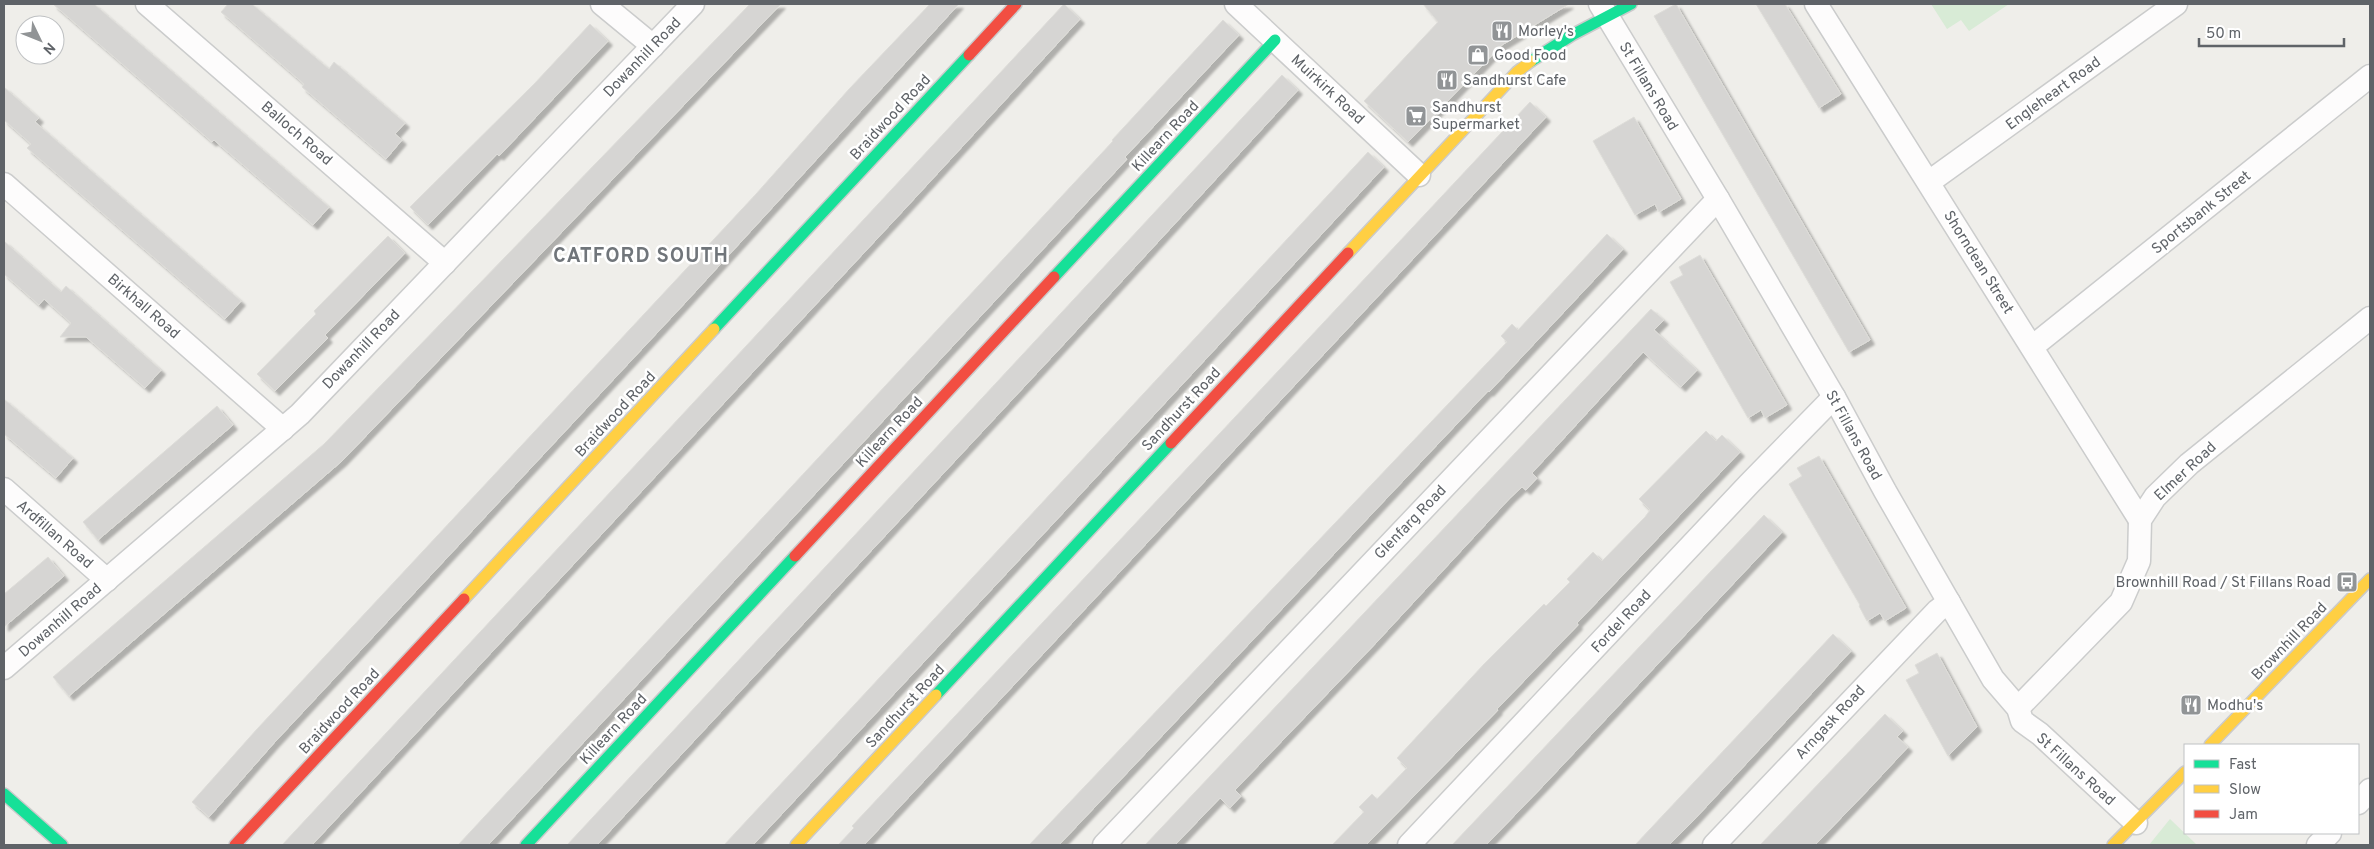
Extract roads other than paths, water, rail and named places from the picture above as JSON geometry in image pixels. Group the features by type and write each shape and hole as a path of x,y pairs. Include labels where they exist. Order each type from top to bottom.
{"main road":[{"name":"Braidwood Road","path":"236,845 1016,4"},
{"name":"Sandhurst Road","path":"796,845 1419,175 1525,65 1603,10 1631,4"},
{"name":"Killearn Road","path":"526,845 1275,40"},
{"name":"Brownhill Road","path":"2211,744 2370,579"},
{"path":"2114,845 2184,773"},
{"path":"4,794 62,845"}],"street":[{"name":"Balloch Road","path":"148,4 446,263"},
{"path":"602,4 654,46"},
{"name":"Dowanhill Road","path":"4,668 283,429 446,263 693,4"},
{"name":"Muirkirk Road","path":"1236,4 1419,175"},
{"name":"Shorndean Street","path":"1816,4 2140,520"},
{"name":"Engleheart Road","path":"1929,182 2176,4"},
{"name":"St Fillans Road","path":"1603,10 1718,198 1993,679 2018,708 2022,721 2040,734 2136,823"},
{"name":"Sportsbank Street","path":"2032,347 2370,76"},
{"name":"Birkhall Road","path":"4,184 283,429"},
{"name":"Glenfarg Road","path":"1104,845 1718,198"},
{"name":"Elmer Road","path":"2140,520 2155,497 2189,464 2370,318"},
{"name":"Fordel Road","path":"1409,845 1748,484 1834,398"},
{"name":"Ardfillan Road","path":"4,489 106,580"},
{"path":"2018,708 2121,602 2139,561 2140,520"},
{"name":"Arngask Road","path":"1714,845 1943,605 1949,602"},
{"path":"2359,802 2370,790"},
{"path":"2318,845 2329,834"}],"place":[{"name":"Morley's","path":"1502,31"},
{"name":"Good Food","path":"1478,55"},
{"name":"Sandhurst Cafe","path":"1447,80"},
{"name":"Sandhurst Supermarket","path":"1416,116"},
{"name":"Brownhill Road / St Fillans Road","path":"2347,582"},
{"name":"Modhu's","path":"2191,705"}],"district":[{"name":"CATFORD SOUTH","path":"641,255"}]}
